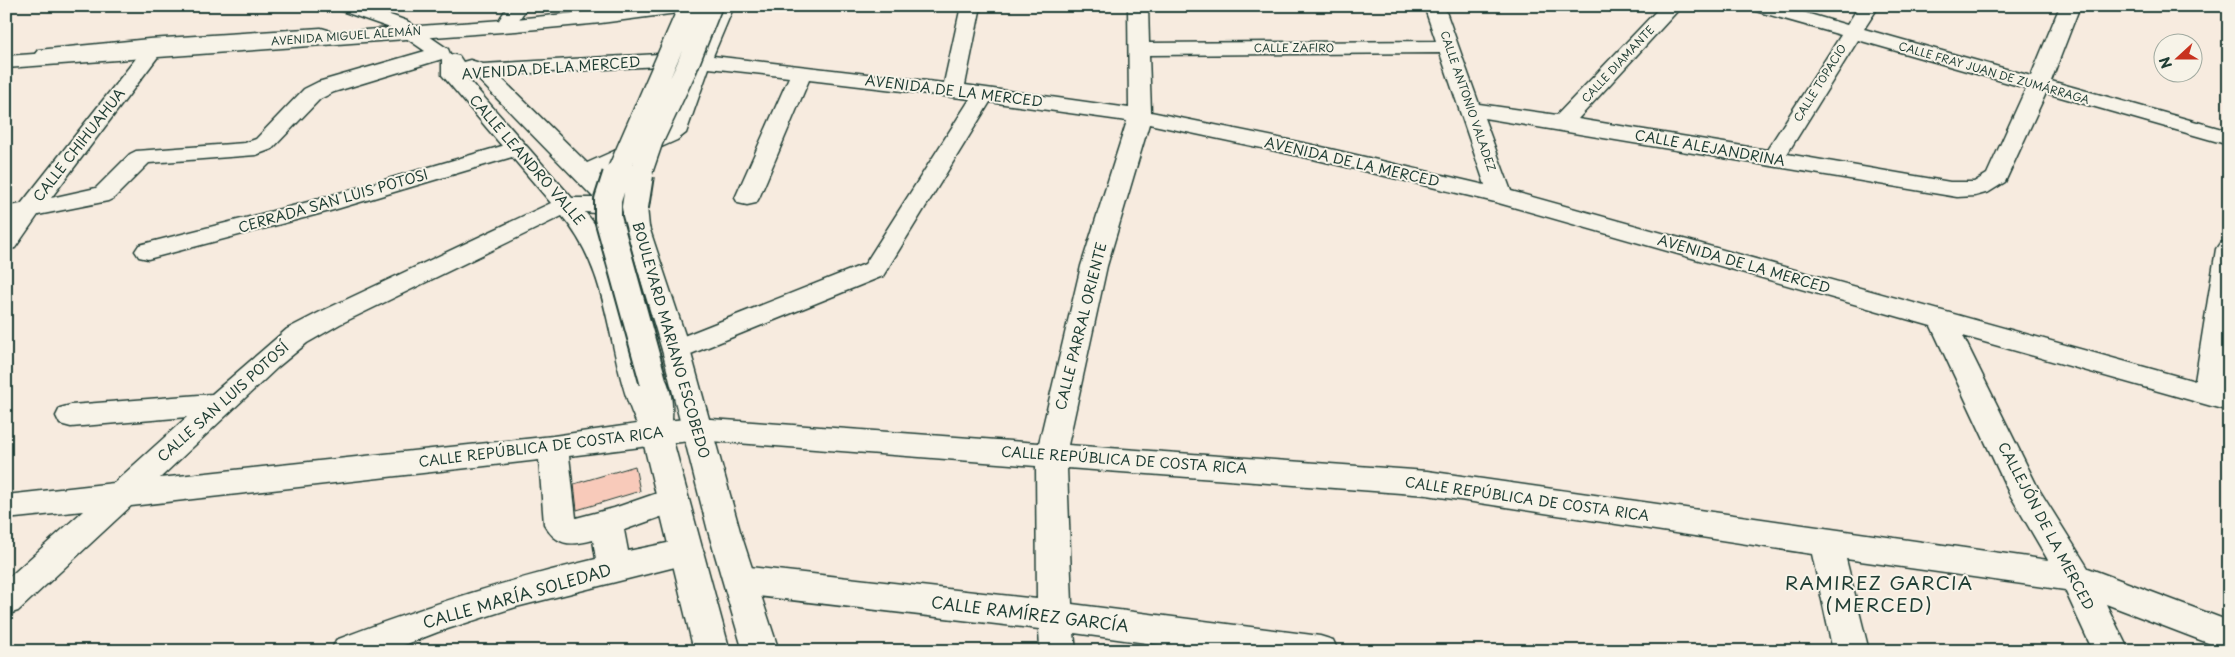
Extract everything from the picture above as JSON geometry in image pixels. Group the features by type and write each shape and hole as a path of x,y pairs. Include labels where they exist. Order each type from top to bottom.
{"street":[{"name":"CALLE LEANDRO VALLE","path":"346,6 406,29 449,63 588,231 611,279 645,410 656,432"},
{"name":"AVENIDA MIGUEL ALEMÁN","path":"6,62 406,29 514,13 634,6"},
{"path":"6,57 149,44 521,22 658,6"},
{"path":"569,157 599,151 614,143 621,136 684,6"},
{"name":"AVENIDA MIGUEL ALEMÁN","path":"6,52 154,39 572,21 684,6"},
{"name":"BOULEVARD MARIANO ESCOBEDO","path":"690,6 620,163 608,200 608,218 653,380 659,409 656,432 712,651"},
{"name":"BOULEVARD MARIANO ESCOBEDO","path":"710,6 691,57 646,155 636,186 636,217 676,350 724,531 761,651"},
{"path":"586,173 678,128 701,61 724,6"},
{"path":"953,90 971,6"},
{"name":"CALLE PARRAL ORIENTE","path":"1058,651 1055,616 1051,455 1094,266 1140,116 1138,6"},
{"name":"CALLE DIAMANTE","path":"1563,122 1672,6"},
{"name":"CALLE FRAY JUAN DE ZUMÁRRAGA","path":"1759,6 2038,86 2229,138"},
{"name":"CALLE TOPACIO","path":"1772,160 1869,6"},
{"name":"CALLE ALEJANDRINA","path":"1470,109 1563,122 1772,160 1950,189 1969,190 1989,185 1997,177 2038,86 2070,6"},
{"name":"CALLE ANTONIO VALADEZ","path":"1443,13 1449,47 1501,196"},
{"name":"CALLE ZAFIRO","path":"1138,49 1449,47"},
{"name":"CALLE CHIHUAHUA","path":"6,242 18,212 154,50"},
{"name":"AVENIDA DE LA MERCED","path":"481,70 659,60 701,61 953,90 1140,116 1312,152 1501,196 2218,398"},
{"name":"CALLE LEANDRO VALLE","path":"449,63 481,70 569,157 636,217"},
{"path":"18,212 100,196 138,159 144,156 248,150 259,147 312,94 326,87 449,63"},
{"path":"746,198 802,72"},
{"path":"676,350 874,270 983,95"},
{"name":"CERRADA SAN LUIS POTOSI","path":"148,251 321,206 518,148"},
{"name":"CALLE SAN LUIS POTOSÍ","path":"6,602 268,360 297,336 476,247 567,205 599,205 636,217"},
{"path":"2218,398 2229,249"},
{"name":"CALLEJÓN DE LA MERCED","path":"1942,320 2025,493 2076,578 2111,651"},
{"path":"71,416 221,404"},
{"name":"CALLE REPÚBLICA DE COSTA RICA","path":"6,507 553,447 656,432 697,429 1427,483 1826,543 2076,578 2229,636"},
{"path":"553,447 560,524 570,532 606,523 672,500"},
{"path":"606,523 614,567"},
{"path":"1826,543 1851,651"},
{"name":"CALLE MARÍA SOLEDAD","path":"349,651 466,608 614,567 687,552"},
{"name":"CALLE RAMÍREZ GARCÍA","path":"740,580 1055,616 1320,651"}],"building":[{"path":"635,466 640,491 577,510 574,484"}],"district":[{"name":"RAMIREZ GARCIA (MERCED)","path":"1879,594"}]}
